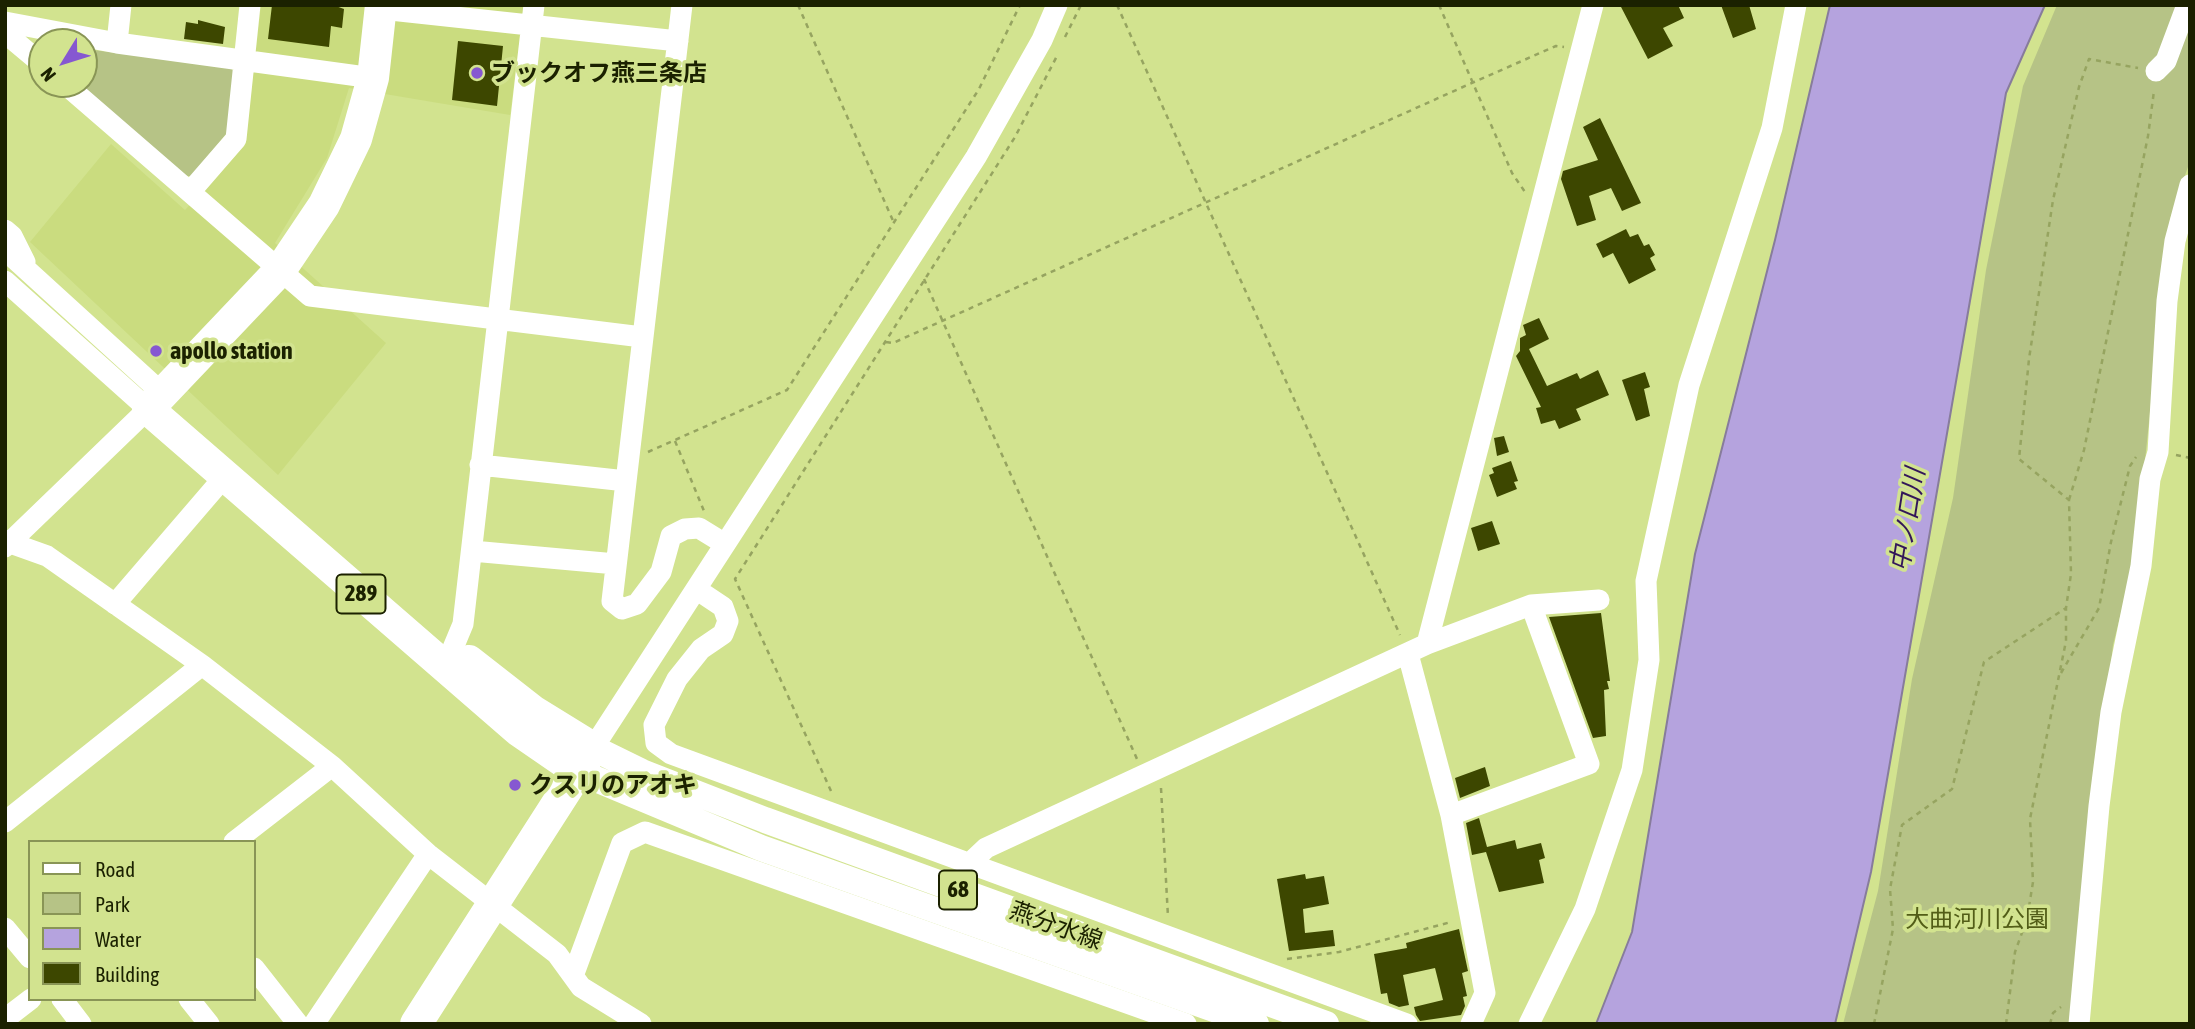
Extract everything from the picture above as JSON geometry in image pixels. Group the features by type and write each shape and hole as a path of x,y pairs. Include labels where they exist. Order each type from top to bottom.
{"highway":[{"path":"155,401 210,346 281,268 324,205 356,139 373,78 381,7"},
{"name":"289","path":"155,401 225,476 518,730 586,760"},
{"name":"289","path":"155,401 533,711 586,760"},
{"path":"415,1024 491,902 586,760"}],"main road":[{"name":"燕分水線","path":"586,760 761,848 1256,1024"},
{"name":"燕分水線","path":"586,760 642,772 765,820 1326,1024"}],"street":[{"path":"117,43 121,5"},
{"path":"190,192 236,139 250,5"},
{"path":"682,5 612,600 622,609 637,604 661,572 671,536 685,529 699,527 724,544"},
{"path":"586,760 976,157 1042,40 1057,5"},
{"path":"1471,1024 1485,993 1418,649 1541,205 1593,5"},
{"path":"1529,1024 1585,909 1632,770 1649,660 1646,581 1689,385 1772,128 1796,5"},
{"path":"2156,71 2166,61 2187,5"},
{"path":"381,7 533,15 678,41"},
{"path":"453,648 463,624 533,15"},
{"path":"5,22 117,43 373,78"},
{"path":"5,33 28,52"},
{"path":"81,98 281,268 310,296 642,337"},
{"path":"2079,1024 2099,806 2111,712 2141,566 2150,479 2158,452 2162,348 2170,277 2175,240 2190,185"},
{"path":"5,230 12,236 31,273"},
{"path":"5,250 31,273 155,401"},
{"path":"6,282 155,401"},
{"path":"155,401 6,544 47,556 202,665 332,766 428,854 557,954 581,987 631,1021"},
{"path":"480,465 627,471"},
{"path":"115,604 225,476"},
{"path":"472,551 616,564"},
{"path":"696,589 723,607 728,621 723,634 701,649 677,679 654,725 656,743 671,754 1407,1024"},
{"path":"969,864 986,848 1418,649 1531,605 1599,600"},
{"path":"1451,814 1589,764 1531,605"},
{"path":"5,822 202,665"},
{"path":"237,840 332,766"},
{"path":"573,976 622,843 645,832 1186,1024"},
{"path":"314,1024 428,854"},
{"path":"5,928 28,956"},
{"path":"256,971 298,1024"},
{"path":"5,1019 28,1001"},
{"path":"64,1001 81,1024"},
{"path":"191,1001 209,1024"}],"path":[{"path":"799,5 894,223"},
{"path":"627,471 675,441 787,390 979,89 1020,5"},
{"path":"1065,38 1081,5"},
{"path":"1117,5 1418,649"},
{"path":"1439,5 1511,173 1524,191 1541,205"},
{"path":"885,342 893,343 1556,46 1582,48"},
{"path":"844,819 735,579 1015,137 1060,49"},
{"path":"2006,1024 2015,952 2027,919 2033,882 2030,819 2066,641 2066,608 2071,574 2070,500 2084,450 2148,136 2156,71 2089,59 2079,88 2053,200 2029,359 2019,459 2070,500"},
{"path":"924,279 1144,775 1161,782 1169,937"},
{"path":"675,441 705,509 699,527"},
{"path":"2058,677 2099,608 2130,466 2138,454 2158,452"},
{"path":"1874,1024 1893,929 1890,889 1902,825 1952,789 1984,662 2066,608"},
{"path":"1268,973 1272,961 1339,952 1472,916"}],"shaded area":[{"path":"261,5 524,5 510,115 349,88 327,158 275,243 386,343 278,475 30,242 111,144 185,210 245,145"}],"green space":[{"name":"大曲河川公園","path":"2057,5 2190,5 2190,161 2170,219 2135,557 2113,645 2071,1024 1843,1024 1878,891 1912,679 1953,498 1986,270 2023,86"},
{"path":"98,51 229,66 235,73 227,133 191,176 182,176 91,98 98,98"}],"water":[{"name":"中ノ口川","path":"1830,5 2045,5 2006,93 1871,872 1835,1024 1596,1024 1632,932 1695,554 1775,240"}],"building":[{"path":"272,5 333,5 344,9 342,28 331,26 329,47 268,39"},
{"path":"1620,5 1678,5 1684,18 1663,28 1673,46 1648,59"},
{"path":"1721,5 1749,5 1756,29 1733,38"},
{"path":"198,20 225,27 223,44 184,39 186,22 198,24"},
{"name":"ブックオフ燕三条店","path":"458,41 503,46 497,106 452,100"},
{"path":"1600,118 1641,203 1622,211 1611,188 1589,196 1596,220 1577,226 1561,179 1563,171 1598,160 1583,127"},
{"path":"1626,229 1630,237 1638,234 1644,246 1649,244 1655,255 1650,258 1656,270 1629,284 1613,253 1603,258 1596,244"},
{"path":"1539,318 1549,339 1529,349 1547,386 1577,373 1580,379 1598,370 1609,395 1576,409 1581,420 1559,429 1555,420 1541,424 1536,408 1541,407 1516,356 1520,351 1520,338 1526,335 1523,325"},
{"path":"1645,372 1650,387 1644,389 1650,416 1636,421 1622,380"},
{"path":"1504,436 1509,452 1497,456 1494,438"},
{"path":"1511,461 1518,481 1514,482 1517,489 1497,497 1489,475 1494,473 1492,468"},
{"path":"1492,521 1500,544 1478,551 1471,528"},
{"path":"1601,613 1610,681 1607,681 1609,689 1604,690 1606,736 1593,738 1549,617"},
{"path":"1485,767 1490,786 1460,798 1455,778"},
{"path":"1479,818 1487,847 1515,840 1517,849 1541,843 1545,858 1539,860 1544,883 1499,892 1486,852 1472,855 1466,823"},
{"path":"1305,874 1306,879 1324,876 1329,904 1303,909 1305,933 1333,930 1335,946 1289,951 1277,879"},
{"path":"1459,929 1468,971 1462,973 1467,996 1463,997 1465,1006 1461,1015 1420,1021 1416,1015 1414,1007 1443,1000 1435,968 1403,975 1409,1005 1399,1007 1389,1003 1387,993 1381,994 1374,954 1407,948 1406,943"}],"place":[{"name":"ブックオフ燕三条店","path":"477,73"},
{"name":"apollo station","path":"156,351"},
{"name":"クスリのアオキ","path":"515,785"}]}
